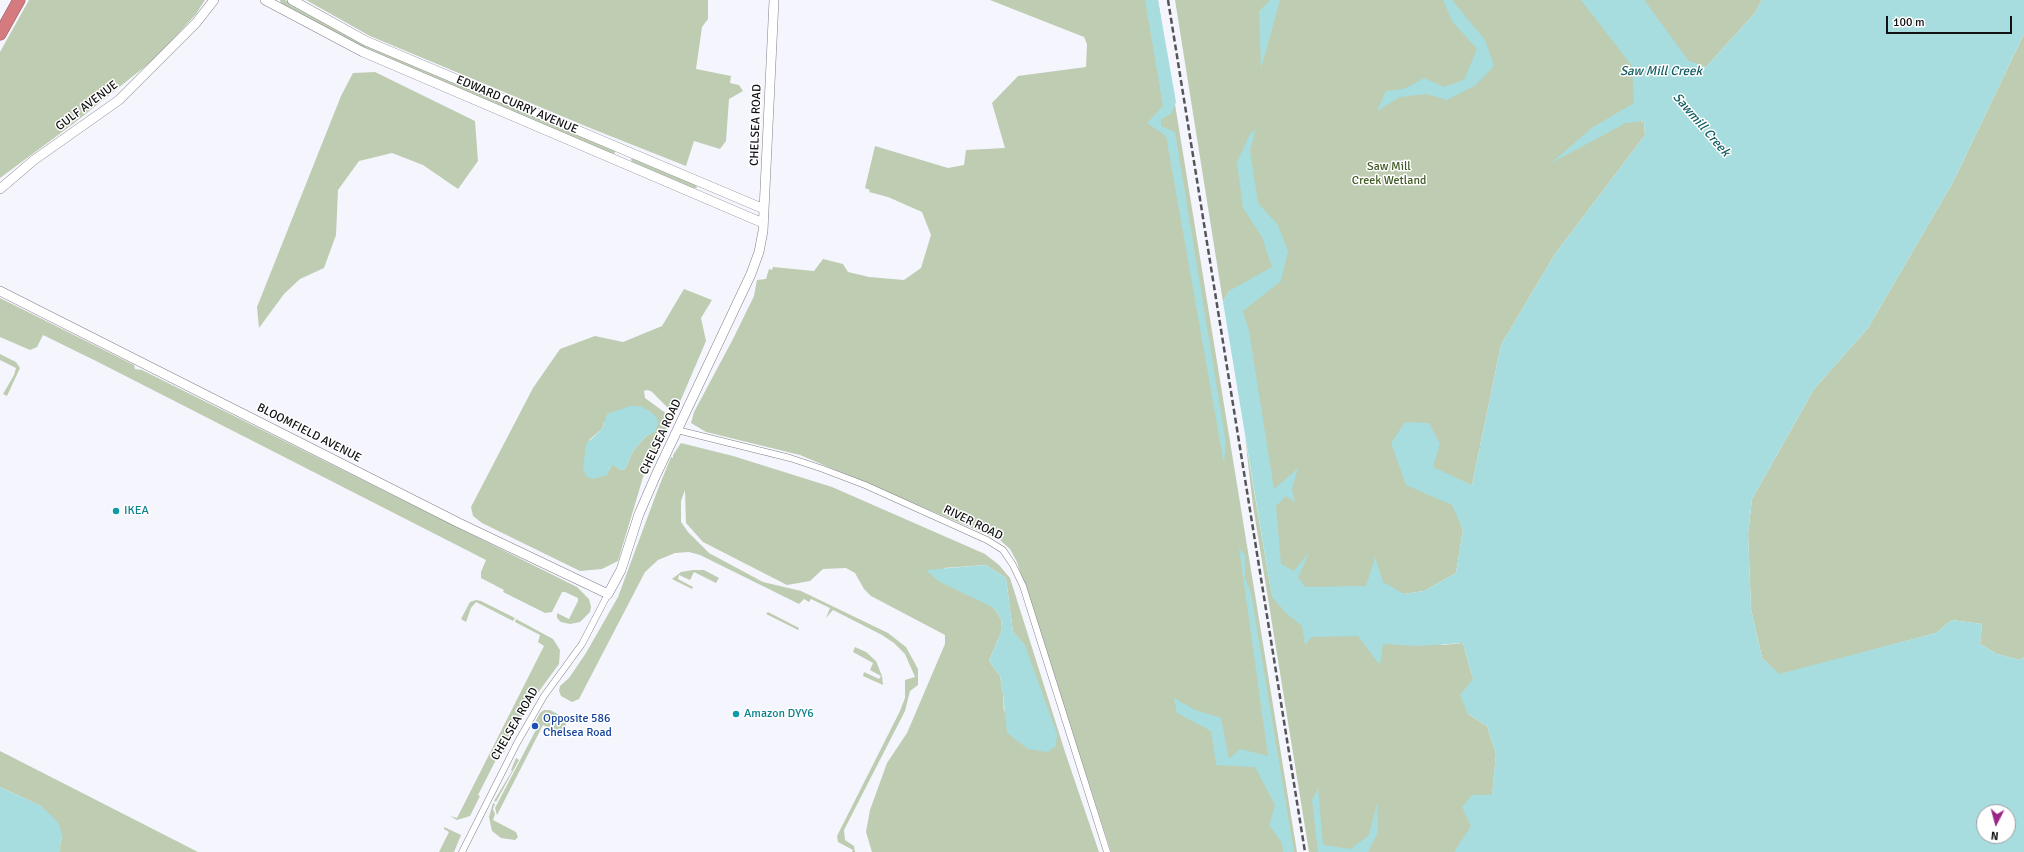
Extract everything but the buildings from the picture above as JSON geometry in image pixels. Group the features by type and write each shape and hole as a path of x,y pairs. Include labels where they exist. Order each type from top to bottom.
{"highway":[{"path":"0,34 18,0"}],"street":[{"name":"GULF AVENUE","path":"0,188 34,160 119,100 196,23 214,0"},
{"name":"EDWARD CURRY AVENUE","path":"265,0 363,52 764,223"},
{"name":"EDWARD CURRY AVENUE","path":"292,0 366,41 764,209"},
{"name":"CHELSEA ROAD","path":"462,852 517,743 544,696 582,644 621,570 639,514 751,274 759,252 764,223 774,0"},
{"path":"622,162 626,151"},
{"name":"BLOOMFIELD AVENUE","path":"0,291 459,523 608,594"},
{"name":"RIVER ROAD","path":"677,430 790,458 823,469 865,485 987,540 1003,550 1013,565 1023,586 1107,852"}],"green space":[{"path":"29,0 205,0 196,14 157,57 73,124 0,178 0,52"},
{"path":"280,0 285,0 351,36 615,151 615,153 612,154 374,53 281,4"},
{"path":"306,0 708,0 708,19 702,27 696,69 731,76 730,83 739,85 743,91 729,99 726,141 720,149 694,141 686,166 595,130 370,36"},
{"path":"990,0 1158,0 1297,852 1111,852 1017,562 1010,549 1000,540 800,455 706,432 691,423 694,412 754,296 757,280 766,279 769,269 772,270 773,267 814,271 823,259 843,264 848,272 869,277 904,280 921,268 931,235 922,212 888,197 869,192 870,190 865,188 875,146 948,168 964,165 966,150 1005,148 992,103 1018,76 1086,67 1087,44 1084,37"},
{"name":"Saw Mill Creek Wetland","path":"1175,0 1762,0 1755,13 1706,67 1694,63 1641,122 1644,121 1645,135 1555,254 1501,345 1472,485 1457,515 1463,530 1456,573 1424,591 1404,594 1442,645 1463,643 1473,679 1468,714 1487,726 1496,754 1492,796 1483,795 1486,852 1309,852 1253,506 1245,437 1272,597 1229,291 1223,302"},
{"path":"2024,34 2024,657 2020,660 1997,654 1980,644 1982,624 1952,620 1936,633 1779,675 1762,658 1751,609 1748,534 1752,499 1814,389 1868,328 1953,182"},
{"path":"375,72 475,121 478,161 458,189 423,165 392,153 359,161 338,190 336,235 324,268 300,279 284,294 259,328 257,307 341,96 353,73"},
{"path":"634,158 696,185 697,188 693,188 632,162 631,159"},
{"path":"684,289 712,300 701,318 706,341 677,409 670,410 651,391 644,391 645,398 667,414 671,419 644,474 618,561 602,569 580,571 482,523 473,516 471,507 533,388 560,349 595,336 623,342 662,326","holes":["604,422 655,431 646,436 633,451 625,469 621,470 615,466 611,466 609,471 589,440 602,429"]},
{"path":"0,298 134,365 135,369 142,370 577,587 589,599 591,607 590,612 580,622 570,624 561,622 557,618 557,613 569,619 578,598 562,592 552,612 545,613 503,592 504,590 481,578 481,572 486,560 98,362 43,335 37,347 30,350 0,337"},
{"path":"0,354 16,362 20,368 7,396 3,394 14,375 16,368 0,360"},
{"path":"681,443 733,456 832,487 985,554 999,565 1010,578 1066,755 1099,852 872,852 866,832 870,810 887,763 907,733 945,644 945,635 871,596 864,589 855,573 846,568 823,569 810,581 787,585 703,542 686,523 685,490 681,501 681,522 688,532 709,553 763,582 801,591 888,633 906,647 918,669 918,685 910,691 905,711 844,830 845,840 854,846 855,852 852,852 853,850 838,842 837,836 900,711 905,698 905,680 915,677 905,654 894,643 882,635 833,610 826,618 830,608 811,599 809,602 804,599 799,604 700,555 689,552 675,553 658,560 645,572 579,699 572,702 561,696 559,691 560,686 569,678 586,653 618,597 658,489 671,457 673,458 673,455","holes":["986,565 1006,578 1013,632 1025,646 1004,712 1000,676 989,661 1002,630 1001,619 994,608 975,597 944,568"]},
{"path":"704,570 719,578 716,583 694,572 690,580 679,575 678,579 693,587 692,589 672,579 681,572"},
{"path":"476,600 515,618 513,621 476,602 471,608 466,622 461,619 470,602"},
{"path":"768,612 799,628 798,630 766,614"},
{"path":"516,619 553,639 560,650 559,664 526,709 504,753 500,752 478,795 480,796 470,816 457,820 450,816 457,818 544,646 538,642 540,635 515,622"},
{"path":"855,647 866,652 876,661 882,676 883,685 863,676 864,672 879,679 881,676 870,670 873,663 853,652"},
{"path":"544,710 550,710 563,717 566,723 565,729 558,733 543,725 497,815 495,808 538,726 534,724 540,713"},
{"path":"0,751 198,852 59,852 62,835 41,806 0,787"},
{"path":"516,758 519,760 496,802 494,801 512,771 511,770"},
{"path":"493,803 495,804 493,809 495,814 493,820 516,832 518,837 515,840 501,838 492,831 489,817"},
{"path":"444,827 461,835 454,852 439,852 449,832 444,829"}],"water":[{"path":"1145,0 1158,0 1176,102 1171,114 1161,119 1161,126 1175,132 1226,443 1224,464 1166,136 1147,123 1163,106"},
{"path":"1270,0 1280,0 1261,69 1259,11"},
{"path":"1443,0 1452,0 1485,40 1494,66 1476,85 1447,100 1426,94 1400,97 1377,111 1386,91 1404,89 1424,78 1444,87 1464,80 1477,49 1452,21"},
{"path":"1581,0 1644,0 1689,61 1706,67 1755,13 1762,0 2024,0 2024,34 1953,182 1868,328 1814,389 1752,499 1748,534 1751,609 1762,658 1779,674 1936,633 1952,620 1982,624 1980,644 1997,654 2020,660 2024,657 2024,852 1454,852 1471,826 1462,807 1472,795 1492,795 1496,754 1487,726 1468,714 1460,695 1473,679 1463,643 1419,646 1383,644 1380,665 1358,636 1312,637 1305,645 1302,626 1286,613 1272,597 1223,302 1229,291 1272,267 1262,237 1243,208 1237,162 1250,134 1256,129 1250,150 1258,203 1278,225 1288,251 1281,281 1243,311 1249,331 1274,489 1298,468 1292,489 1295,502 1286,496 1276,506 1281,564 1294,571 1309,552 1298,578 1306,587 1366,586 1375,557 1383,582 1404,594 1424,591 1456,573 1463,530 1452,505 1406,485 1391,443 1405,422 1429,423 1440,444 1433,467 1472,485 1501,345 1555,254 1645,135 1644,121 1626,123 1551,163 1593,127 1634,103 1632,66"},
{"path":"630,406 640,406 651,412 657,418 658,424 655,432 646,436 633,451 625,469 621,470 615,466 611,466 607,475 593,479 587,477 583,470 586,444 602,429 607,414"},
{"path":"1239,548 1245,555 1245,578 1251,593 1294,852 1283,852 1282,843 1269,825 1275,805 1255,767 1216,765 1211,731 1177,713 1174,698 1195,710 1221,718 1229,759 1240,749 1268,756"},
{"path":"986,565 1006,578 1013,632 1025,645 1057,734 1056,746 1047,752 1028,749 1007,733 1000,676 989,661 1002,630 1001,619 994,608 938,581 926,570"},
{"path":"0,787 41,806 58,822 62,835 59,852 0,852"},
{"path":"1318,788 1323,845 1351,849 1369,835 1377,803 1378,832 1368,852 1318,852 1312,800"}],"railway":[{"path":"1168,0 1305,852"}],"place":[{"name":"IKEA","path":"116,511"},
{"name":"Amazon DYY6","path":"736,714"},
{"name":"Opposite 586 Chelsea Road","path":"535,726"}],"water label":[{"name":"Saw Mill Creek","path":"1661,72"},
{"name":"Sawmill Creek","path":"1701,125"}]}
